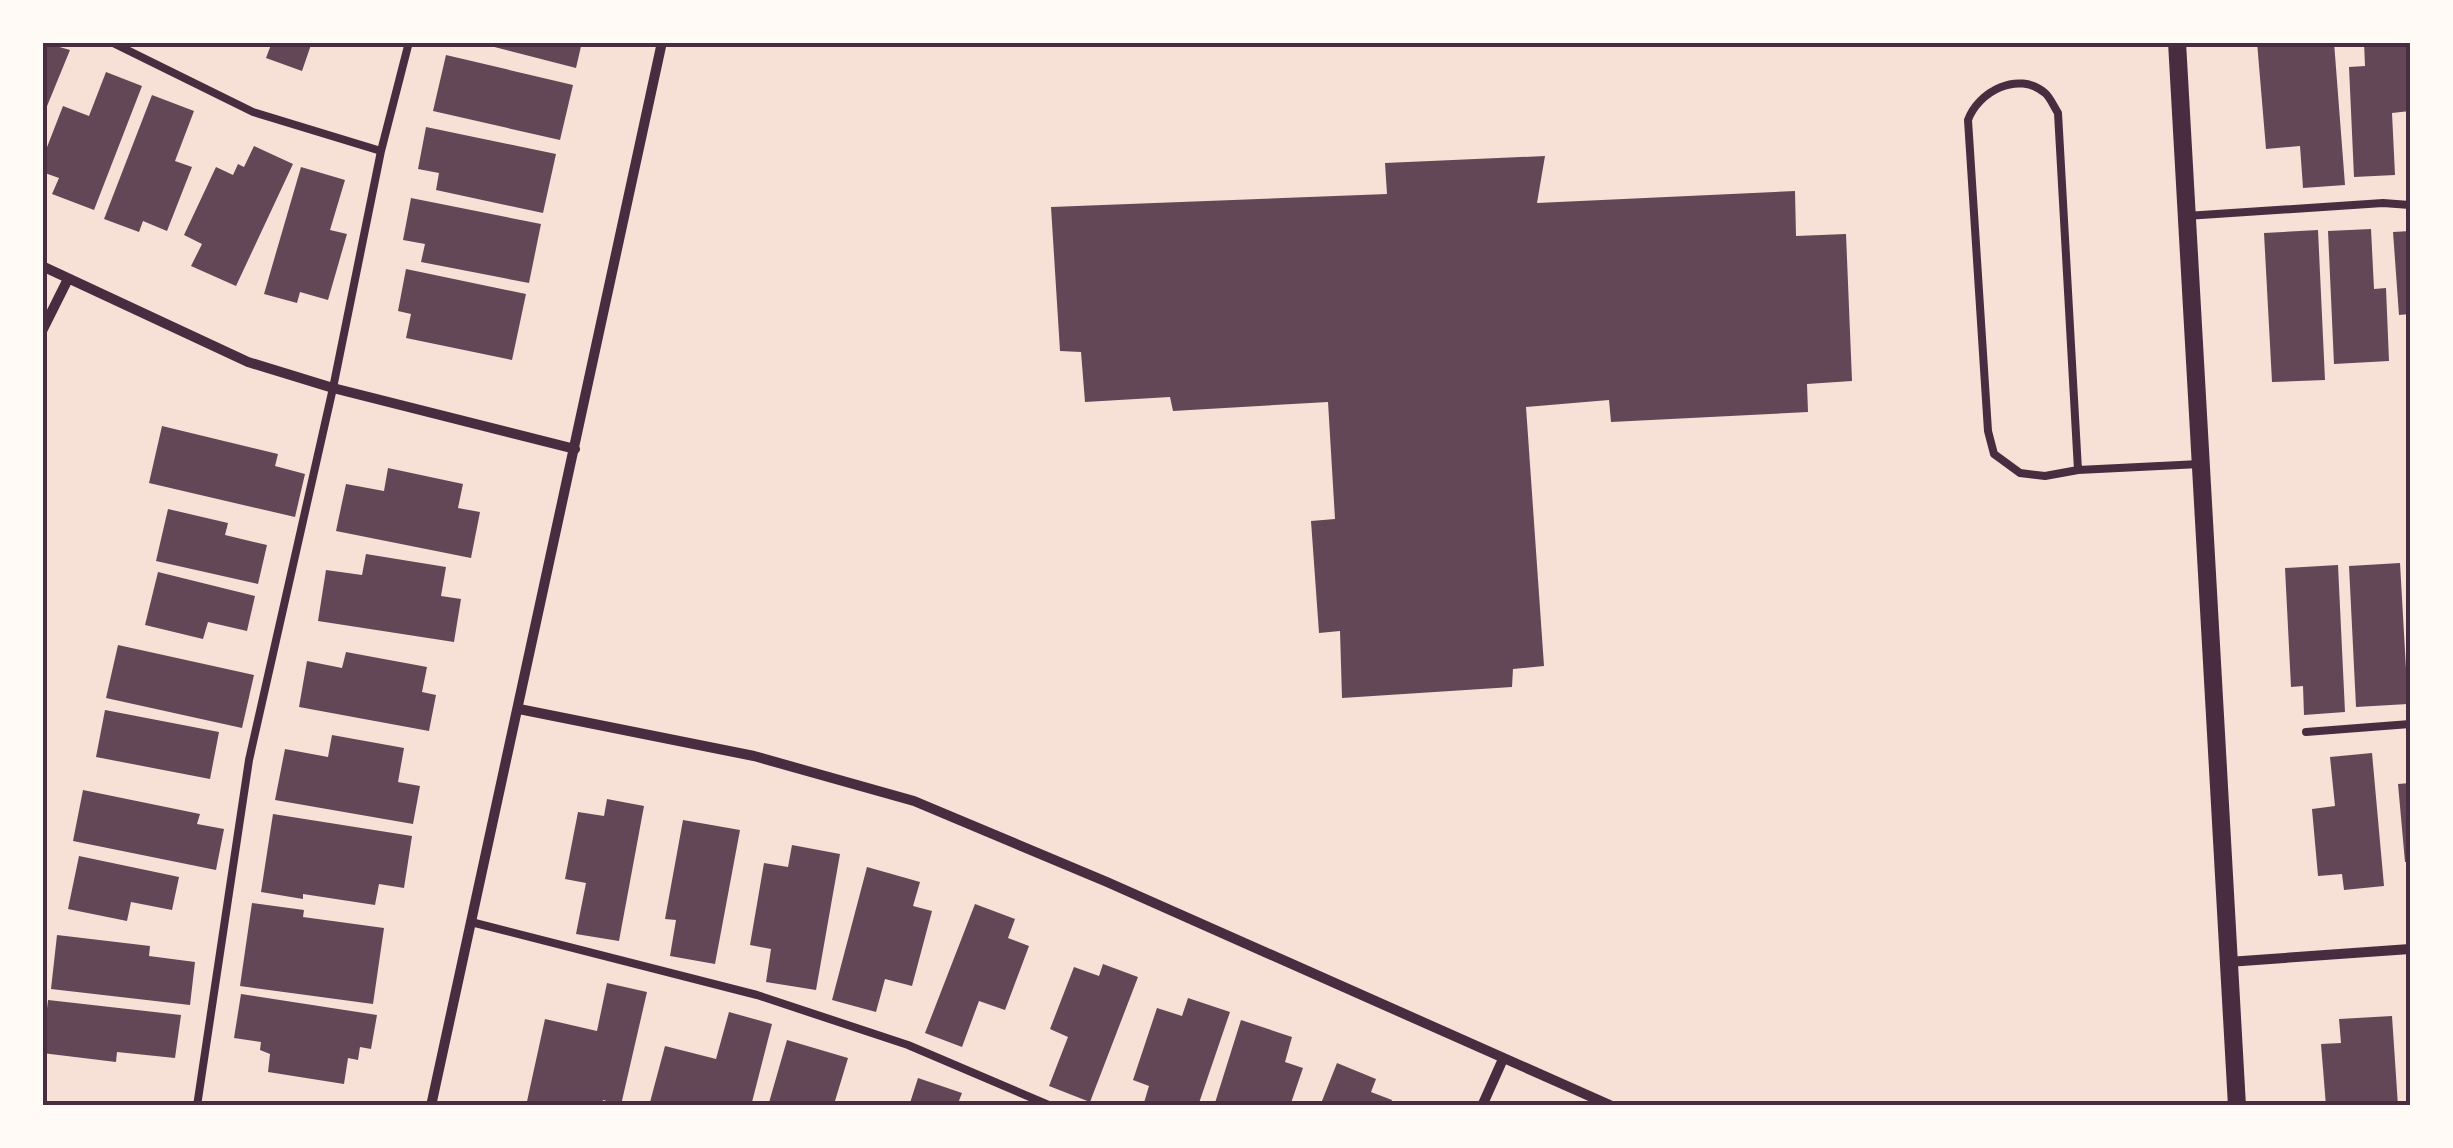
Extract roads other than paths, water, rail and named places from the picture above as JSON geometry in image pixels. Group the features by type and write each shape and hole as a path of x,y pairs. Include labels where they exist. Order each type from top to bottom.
{"street":[{"path":"430,1106 662,42"},
{"path":"2177,42 2237,1106"},
{"path":"42,266 248,362 333,388 575,449"},
{"path":"42,331 68,279"},
{"path":"519,709 754,756 914,800 1612,1106"},
{"path":"2228,962 2410,949"},
{"path":"1482,1106 1502,1059"}],"lane":[{"path":"110,42 253,112 381,151"},
{"path":"197,1106 249,760 333,388 381,151 409,42"},
{"path":"2078,470 2058,113 2045,92 2021,82 1992,90 1974,103 1968,120 1988,430 1994,454 2020,472 2045,476 2078,470 2200,464"},
{"path":"2186,216 2383,203 2410,205"},
{"path":"2306,732 2410,724"},
{"path":"472,922 757,995 908,1045 1051,1106"}]}
